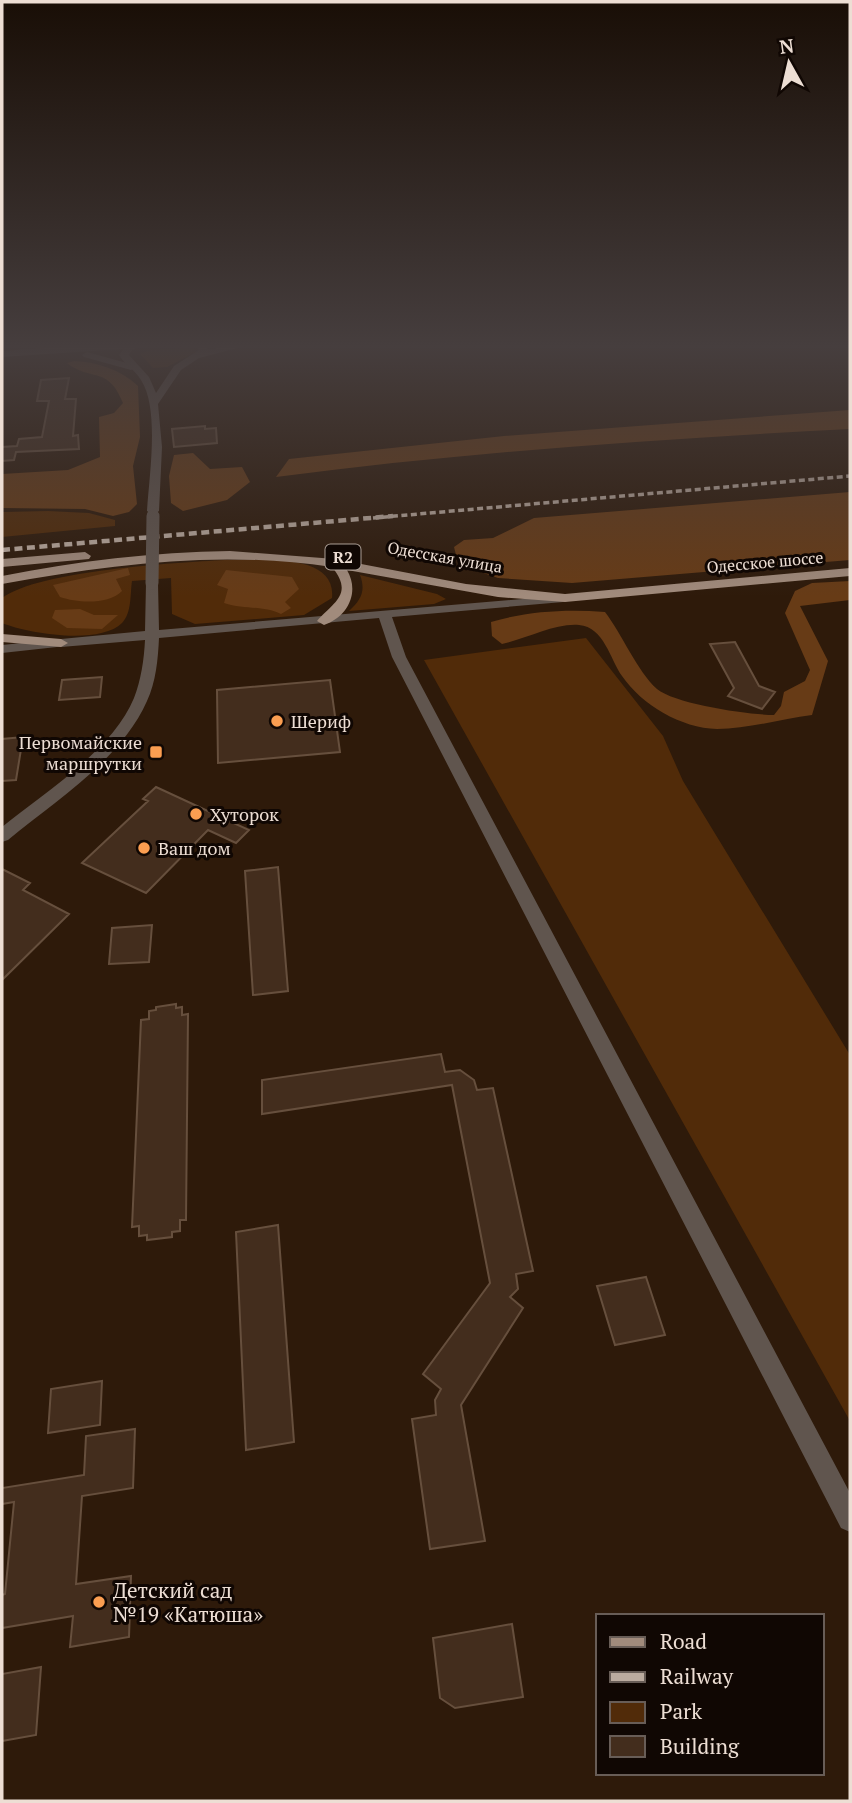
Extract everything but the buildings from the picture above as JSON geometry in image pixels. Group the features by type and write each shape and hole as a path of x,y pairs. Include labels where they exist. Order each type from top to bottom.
{"main road":[{"name":"Одесская улица","path":"2,563 197,545 280,547 499,585 548,588 682,587"},
{"path":"324,621 343,605 349,591 345,574 325,553"},
{"name":"Одесская улица","path":"2,580 58,571 211,555 302,559 453,588 523,597 565,598 682,587"},
{"path":"2,590 58,571"},
{"name":"Одесское шоссе","path":"682,587 850,572"},
{"path":"2,632 20,639"},
{"path":"2,638 61,643"}],"street":[{"path":"2,836 94,758 122,729 140,702 149,667 152,636 154,428"},
{"name":"Одесская улица","path":"2,649 385,617 565,598"},
{"path":"385,617 399,657 769,1369 850,1518"}],"green space":[{"path":"2,512 89,513 115,520 115,526 2,537"},
{"path":"225,560 274,560 309,566 322,572 330,583 332,598 304,615 195,624 172,614 171,578 132,581 129,609 125,619 112,630 98,634 46,634 2,623 2,598 21,588 76,574"},
{"path":"360,575 437,594 446,599 434,604 349,611 361,595 363,586"},
{"path":"586,638 663,736 683,781 850,1055 850,1421 424,660"}],"shaded area":[{"path":"99,428 140,428 133,466 137,504 129,512 113,516 85,509 2,508 2,474 68,470 100,457"},
{"path":"609,428 850,428 562,447 276,477 289,459 504,436"},
{"path":"193,453 210,469 242,467 250,482 227,500 183,511 171,503 169,476 174,455"},
{"path":"850,492 850,560 572,583 498,578 469,568 456,555 454,547 464,540 493,538 534,518"},
{"path":"128,568 130,575 116,579 122,591 101,601 75,601 60,597 53,585"},
{"path":"226,570 292,577 299,589 285,602 291,608 281,614 267,609 231,605 224,603 228,589 217,585"},
{"path":"850,581 850,600 800,606 828,661 812,715 752,726 703,728 664,713 630,687 605,645 595,631 588,627 560,626 502,644 492,636 491,622 519,615 605,612 657,689 695,704 774,715 781,706 784,692 805,681 810,670 785,613 795,591 812,583"},
{"path":"80,609 94,615 118,615 102,629 67,628 52,618 55,610"}],"railway":[{"path":"373,518 850,476"},
{"path":"2,550 393,516"}],"place":[{"name":"Шериф","path":"277,721"},
{"name":"Первомайские маршрутки","path":"156,752"},
{"name":"Хуторок","path":"196,814"},
{"name":"Ваш дом","path":"144,848"},
{"name":"Детский сад №19 «Катюша»","path":"99,1602"}]}
